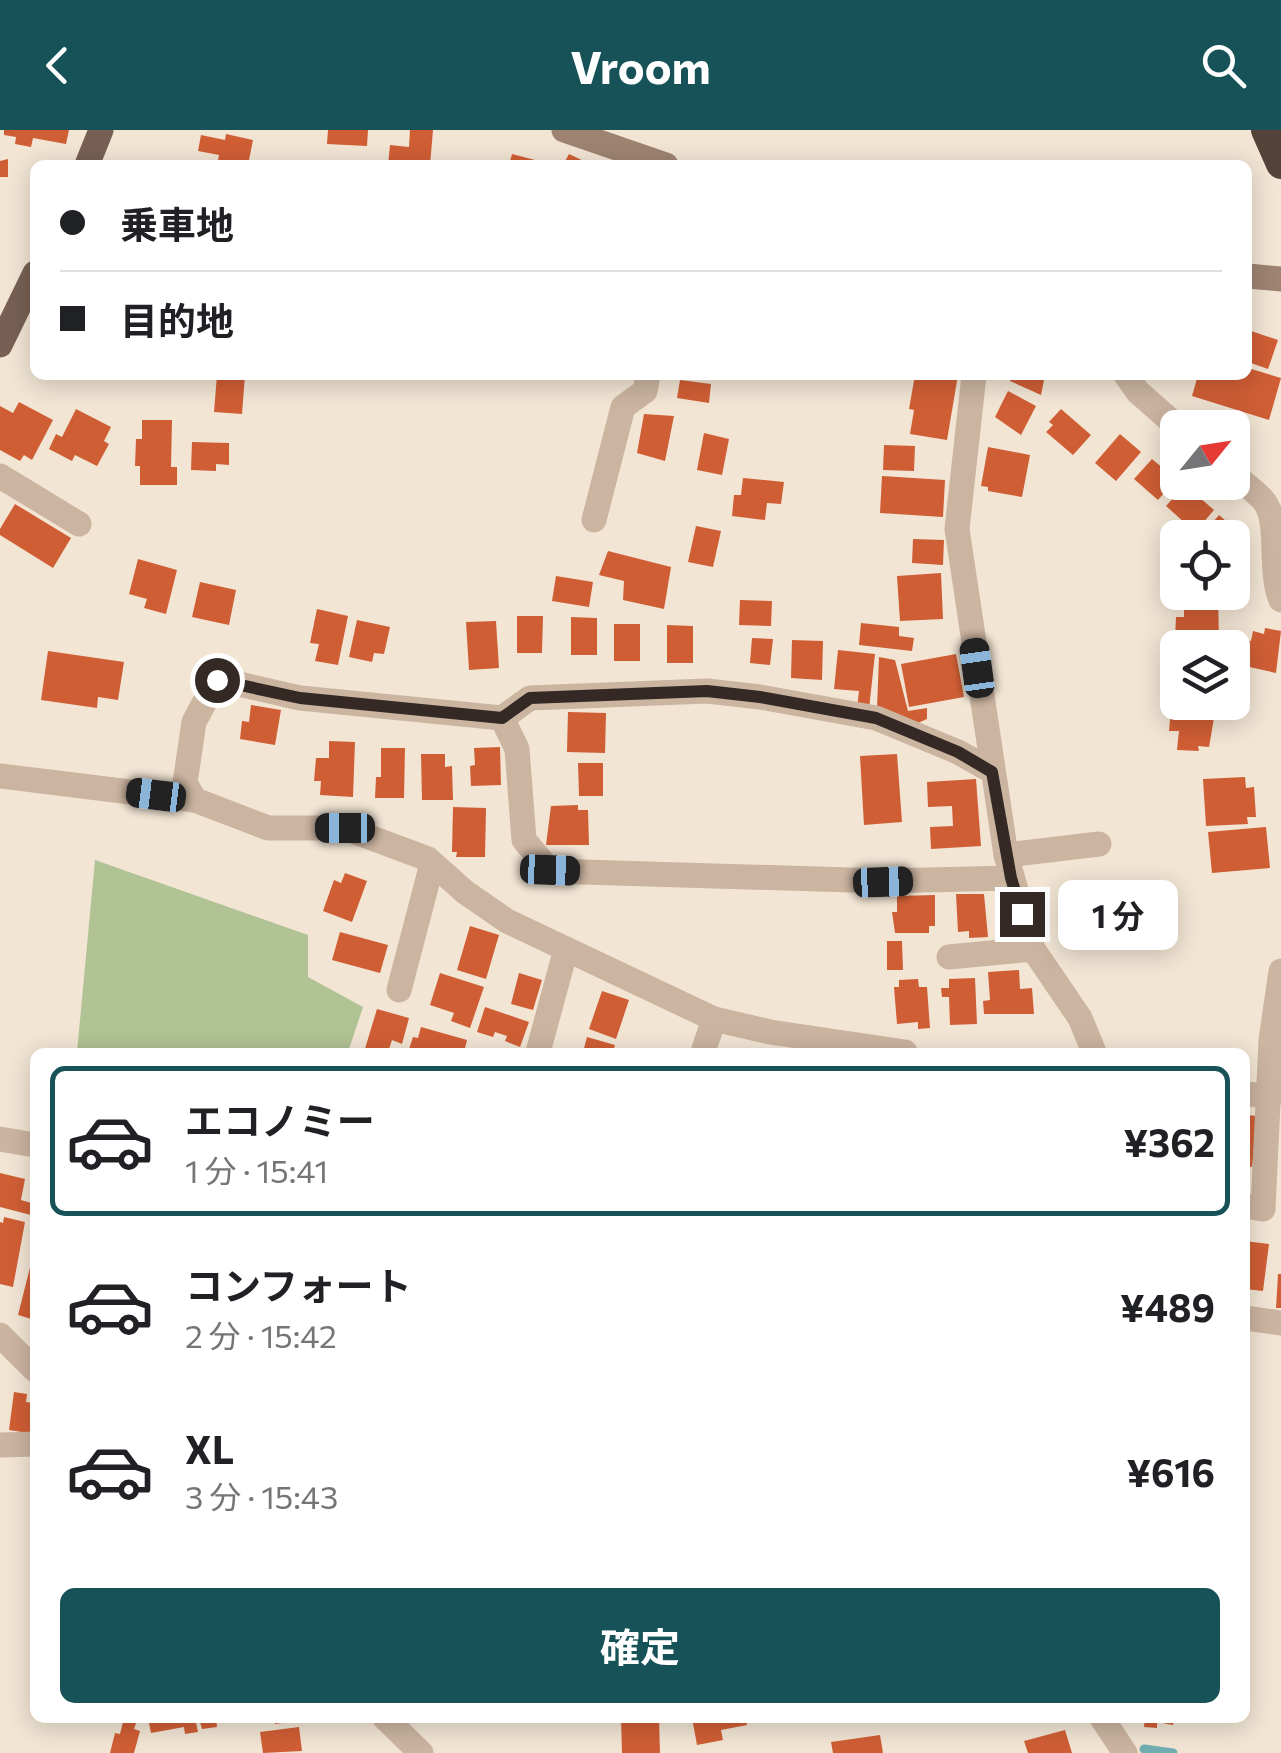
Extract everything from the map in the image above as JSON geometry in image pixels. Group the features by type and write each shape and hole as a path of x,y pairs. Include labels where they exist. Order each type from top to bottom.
{"highway":[{"path":"1266,130 1281,164"}],"main road":[{"path":"88,160 101,130"},
{"path":"564,130 606,137 655,160"},
{"path":"1252,276 1281,279"},
{"path":"0,344 30,283"}],"street":[{"path":"594,520 623,407 645,391 647,380"},
{"path":"973,380 956,529 992,772 1009,866 1033,949 1080,1018 1092,1048"},
{"path":"1130,380 1160,411"},
{"path":"0,476 79,524"},
{"path":"1250,489 1265,502 1272,517 1273,576 1281,600"},
{"path":"196,800 185,783 194,722 217,680 300,698 502,718 530,698 707,691 760,697 876,718 958,752 992,772"},
{"path":"502,718 517,749 524,840 550,870 883,882 1009,866 1098,844"},
{"path":"0,776 196,800 268,828 345,828 432,864 507,922 714,1019 770,1032 878,1048"},
{"path":"399,990 432,864"},
{"path":"539,1048 566,949"},
{"path":"948,957 1033,949"},
{"path":"1250,1207 1263,1209 1258,1095 1272,1040 1281,971"},
{"path":"704,1048 714,1019"},
{"path":"0,1139 30,1144"},
{"path":"1250,1319 1281,1323"},
{"path":"0,1335 30,1365"},
{"path":"0,1445 30,1444"},
{"path":"389,1723 421,1753"},
{"path":"1105,1723 1125,1753"}],"green space":[{"path":"95,860 308,935 308,977 363,1007 349,1048 77,1048"}],"building":[{"path":"4,130 69,130 66,144 33,138 31,147 15,144 16,137 4,135"},
{"path":"328,130 368,130 367,146 327,144"},
{"path":"410,130 433,130 430,160 388,160 390,145 409,147"},
{"path":"226,134 253,140 249,160 218,160 219,155 198,151 201,135 225,140"},
{"path":"512,154 535,160 510,160"},
{"path":"8,159 8,177 0,177 0,161"},
{"path":"1252,331 1278,340 1268,369 1252,363"},
{"path":"1252,369 1281,378 1269,420 1250,414 1250,410 1237,410 1192,396 1197,380 1252,380"},
{"path":"217,380 245,380 242,414 214,412"},
{"path":"680,380 711,384 709,403 677,398"},
{"path":"914,380 957,380 947,440 910,434 914,410 909,409"},
{"path":"1044,380 1041,395 1010,381"},
{"path":"1008,391 1036,406 1021,435 995,417"},
{"path":"19,402 53,420 32,460 24,455 20,461 0,450 0,406 13,413"},
{"path":"76,409 111,427 104,441 109,444 97,466 75,455 72,461 49,449 56,434 62,437"},
{"path":"1061,409 1091,435 1073,455 1046,432"},
{"path":"644,414 674,416 665,461 637,453"},
{"path":"142,420 172,420 171,467 177,467 177,485 140,485 140,466 135,466 136,439 142,439"},
{"path":"704,433 729,439 722,475 697,470"},
{"path":"1120,434 1141,452 1116,481 1095,463"},
{"path":"192,442 229,443 229,465 216,464 216,471 191,470"},
{"path":"884,445 915,446 914,471 883,470"},
{"path":"988,447 1030,455 1022,497 988,491 988,487 981,486"},
{"path":"1152,459 1160,466 1160,498 1158,500 1134,479"},
{"path":"882,476 945,480 943,517 880,513"},
{"path":"743,478 784,482 781,504 767,503 765,520 732,516 734,495 741,495"},
{"path":"1171,500 1202,500 1214,510 1205,520 1182,520 1166,506"},
{"path":"15,504 71,538 53,568 0,535"},
{"path":"696,526 721,531 713,567 688,562"},
{"path":"913,539 944,540 943,565 912,563"},
{"path":"608,551 671,567 664,609 623,600 624,581 599,575"},
{"path":"138,559 177,570 166,614 144,608 147,599 129,594"},
{"path":"941,573 943,619 900,621 897,576"},
{"path":"556,576 593,582 589,607 552,601"},
{"path":"200,582 236,590 229,625 192,617"},
{"path":"740,600 772,601 771,626 739,625"},
{"path":"317,609 348,616 338,665 315,661 319,644 310,643"},
{"path":"1184,610 1218,610 1219,630 1175,630 1176,617 1184,617"},
{"path":"517,616 543,616 542,653 517,653"},
{"path":"571,617 597,618 597,655 571,655"},
{"path":"357,620 390,627 384,654 374,653 372,662 349,657"},
{"path":"496,621 499,668 469,670 466,622"},
{"path":"861,623 899,627 899,636 914,638 912,651 859,645"},
{"path":"614,624 640,624 640,661 614,661"},
{"path":"667,625 693,626 693,663 667,663"},
{"path":"1265,628 1281,631 1276,673 1250,667 1253,631 1264,634"},
{"path":"752,638 773,639 770,665 750,663"},
{"path":"792,640 823,641 822,680 791,678"},
{"path":"838,650 875,654 869,709 857,708 859,691 834,689"},
{"path":"48,651 124,662 118,700 98,697 97,708 41,700"},
{"path":"956,654 964,697 909,707 901,664"},
{"path":"879,657 895,660 908,711 927,708 927,719 918,723 877,708"},
{"path":"251,705 281,710 275,745 240,739 242,721 249,722"},
{"path":"568,712 606,713 605,753 567,752"},
{"path":"1170,720 1214,720 1209,747 1198,746 1199,751 1177,750 1179,731 1169,731"},
{"path":"329,741 355,742 353,797 320,795 321,781 314,781 316,758 329,758"},
{"path":"500,747 501,785 471,786 474,748"},
{"path":"381,748 405,748 404,798 375,798 376,777 381,777"},
{"path":"421,754 445,754 445,767 452,766 453,800 422,800"},
{"path":"897,754 902,822 864,825 860,756"},
{"path":"578,763 603,763 603,796 579,796"},
{"path":"1245,777 1246,788 1254,787 1256,817 1247,817 1248,824 1206,826 1203,779"},
{"path":"976,779 981,846 931,849 930,827 953,826 952,806 928,807 927,782"},
{"path":"578,805 578,810 588,810 589,845 546,845 551,806"},
{"path":"453,807 486,808 485,857 456,857 457,852 452,852"},
{"path":"1266,827 1270,868 1212,873 1208,832"},
{"path":"345,873 367,881 352,922 323,911 334,880 341,883"},
{"path":"956,894 984,894 988,937 969,938 969,931 958,932"},
{"path":"935,895 935,926 929,926 929,933 895,933 892,912 897,912 897,896"},
{"path":"470,926 499,935 486,979 457,970"},
{"path":"340,932 388,945 380,973 332,960"},
{"path":"887,941 902,941 903,970 887,970"},
{"path":"1019,970 1020,989 1032,988 1034,1014 984,1014 983,1001 990,1000 988,972"},
{"path":"440,973 484,987 470,1028 451,1021 454,1013 430,1005"},
{"path":"519,973 542,980 533,1010 511,1004"},
{"path":"975,978 977,1024 950,1025 949,997 942,997 941,988 949,988 949,979"},
{"path":"918,979 919,987 927,987 930,1028 918,1029 918,1022 897,1024 894,987 899,987 899,980"},
{"path":"602,991 629,1000 616,1039 589,1029"},
{"path":"485,1007 529,1022 520,1047 505,1041 507,1036 477,1032"},
{"path":"377,1009 409,1018 402,1044 392,1040 389,1048 365,1048"},
{"path":"421,1027 467,1040 465,1048 409,1048 413,1037 418,1038"},
{"path":"587,1037 615,1045 614,1048 584,1048"},
{"path":"1250,1115 1258,1116 1250,1167"},
{"path":"0,1173 25,1179 21,1200 30,1203 30,1215 0,1207"},
{"path":"4,1217 25,1222 13,1287 0,1284 0,1222"},
{"path":"1250,1242 1269,1244 1263,1291 1250,1290"},
{"path":"30,1268 30,1319 18,1315"},
{"path":"1281,1274 1281,1308 1276,1308"},
{"path":"14,1392 27,1394 30,1433 9,1430"},
{"path":"123,1723 136,1723 134,1729 140,1731 134,1753 110,1753 115,1733 120,1734"},
{"path":"149,1723 196,1723 198,1732 185,1734 184,1727 151,1733"},
{"path":"200,1723 217,1723 217,1727 202,1729"},
{"path":"621,1723 659,1723 660,1753 622,1753"},
{"path":"693,1723 747,1723 721,1730 723,1740 697,1745"},
{"path":"299,1727 302,1751 263,1753 260,1732"},
{"path":"1065,1730 1072,1753 1028,1753 1024,1741"},
{"path":"880,1735 883,1753 833,1753 831,1742"}],"waterway":[{"path":"1144,1749 1173,1753"}],"route":[{"path":"217,680 300,698 502,718 530,698 707,691 876,718 958,752 992,772 1011,878 1022,914"}]}
